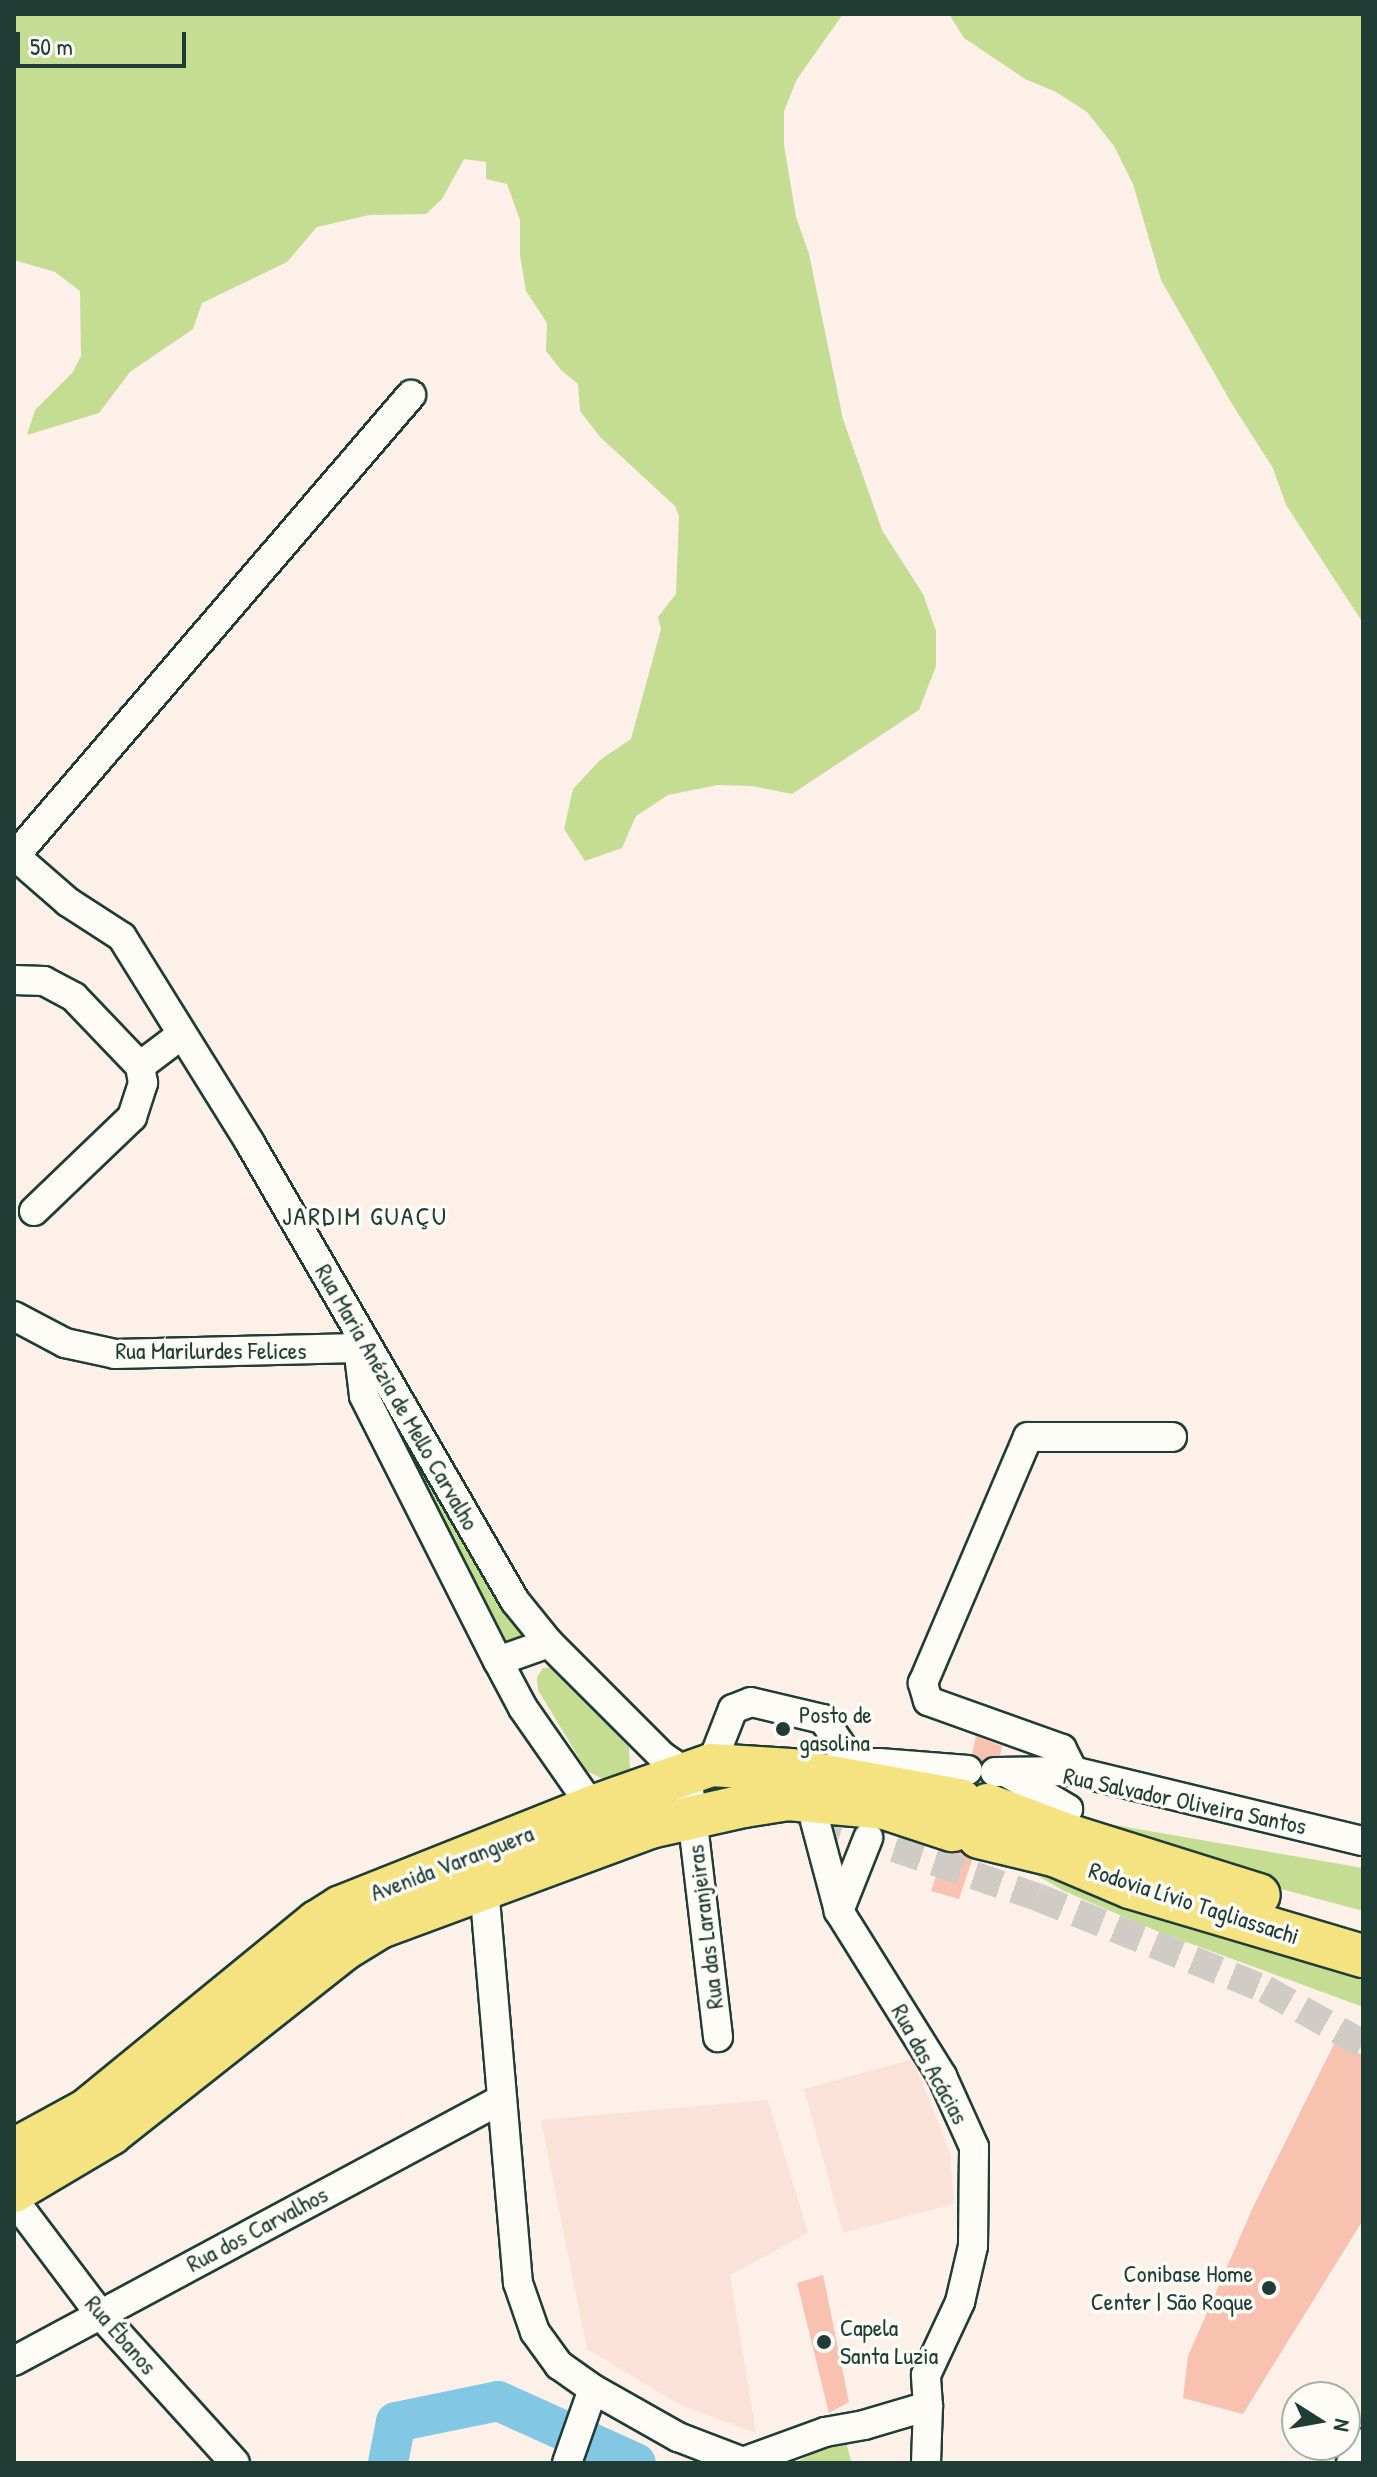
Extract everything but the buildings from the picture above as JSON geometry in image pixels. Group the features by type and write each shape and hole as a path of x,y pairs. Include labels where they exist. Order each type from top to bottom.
{"highway":[{"name":"Avenida Varanguera","path":"14,2191 110,2134 344,1949 380,1927 484,1887 699,1769 791,1770 978,1798"},
{"name":"Avenida Varanguera","path":"14,2150 87,2110 317,1922 341,1907 599,1825 650,1827 788,1799 885,1808 978,1798"},
{"name":"Rodovia Lívio Tagliassachi","path":"978,1798 1066,1822 1363,1928"},
{"name":"Rodovia Lívio Tagliassachi","path":"978,1798 1054,1855 1130,1887 1363,1956"}],"street":[{"path":"14,855 411,395"},
{"name":"Rua Maria Anézia de Mello Carvalho","path":"14,855 68,902 122,937 250,1143 361,1342 515,1601 549,1643 662,1756 699,1769"},
{"path":"14,980 44,981 74,997 140,1066 143,1083 132,1117 34,1211"},
{"path":"140,1066 181,1035"},
{"name":"Rua Marilurdes Felices","path":"14,1316 65,1343 115,1354 361,1342"},
{"path":"361,1342 364,1396 523,1708 599,1825"},
{"path":"1066,1822 1073,1771 1062,1749 928,1701 923,1683 1028,1437 1172,1437"},
{"path":"498,1661 549,1643"},
{"path":"699,1769 733,1709 751,1702 823,1719 853,1763"},
{"name":"Rua Salvador Oliveira Santos","path":"791,1770 853,1763 978,1798 1073,1771 1363,1841"},
{"name":"Rua das Laranjeiras","path":"699,1769 692,1817 718,2037"},
{"name":"Rua das Acácias","path":"815,1821 839,1911 942,2076 974,2147 973,2246 960,2302 926,2375 926,2463"},
{"path":"839,1911 868,1838"},
{"path":"484,1887 518,2283 535,2332 559,2365 593,2389 678,2437 743,2462 825,2432 864,2425 928,2406"},
{"name":"Rua dos Carvalhos","path":"14,2361 502,2099"},
{"name":"Rua Ébanos","path":"14,2200 99,2313 235,2463"},
{"path":"574,2450 593,2389"},
{"path":"1351,2463 1363,2443"}],"shaded area":[{"path":"913,2059 950,2153 954,2204 843,2233 804,2089"},
{"path":"768,2100 808,2233 730,2275 756,2433 680,2405 587,2349 541,2120"}],"green space":[{"path":"14,14 843,14 797,79 784,111 784,145 796,217 809,254 843,419 882,530 923,594 936,631 936,666 919,710 792,794 752,786 718,785 668,795 636,816 622,848 585,861 564,829 573,789 600,760 631,739 661,629 658,617 676,594 679,516 675,506 600,437 580,411 578,384 561,370 546,351 547,323 526,291 520,255 520,220 507,184 486,179 486,162 464,159 442,199 426,214 369,215 317,227 287,262 202,303 193,329 130,372 99,413 27,435 35,410 73,372 81,356 80,291 55,272 14,260"},
{"path":"949,14 1363,14 1363,623 1286,505 1273,468 1232,404 1161,280 1133,184 1114,146 1087,112 1056,92 1025,79 964,38"},
{"path":"380,1390 532,1639 504,1651 375,1393"},
{"path":"553,1667 629,1747 630,1770 603,1779 587,1771 538,1690 537,1677 543,1668"},
{"path":"1080,1819 1363,1868 1363,1911 1091,1838"},
{"path":"1028,1865 1363,1958 1363,2007 1159,1932 1064,1891 1033,1873"},
{"path":"844,2436 852,2463 795,2463"}],"waterway":[{"path":"388,2463 396,2422 498,2401 636,2463"}],"tunnel":[{"path":"798,1807 815,1821 1037,1897 1265,1989 1363,2044"}],"place":[{"name":"Posto de gasolina","path":"783,1729"},
{"name":"Conibase Home Center | São Roque","path":"1269,2288"},
{"name":"Capela Santa Luzia","path":"824,2342"}],"district":[{"name":"JARDIM GUAÇU","path":"365,1216"}]}
